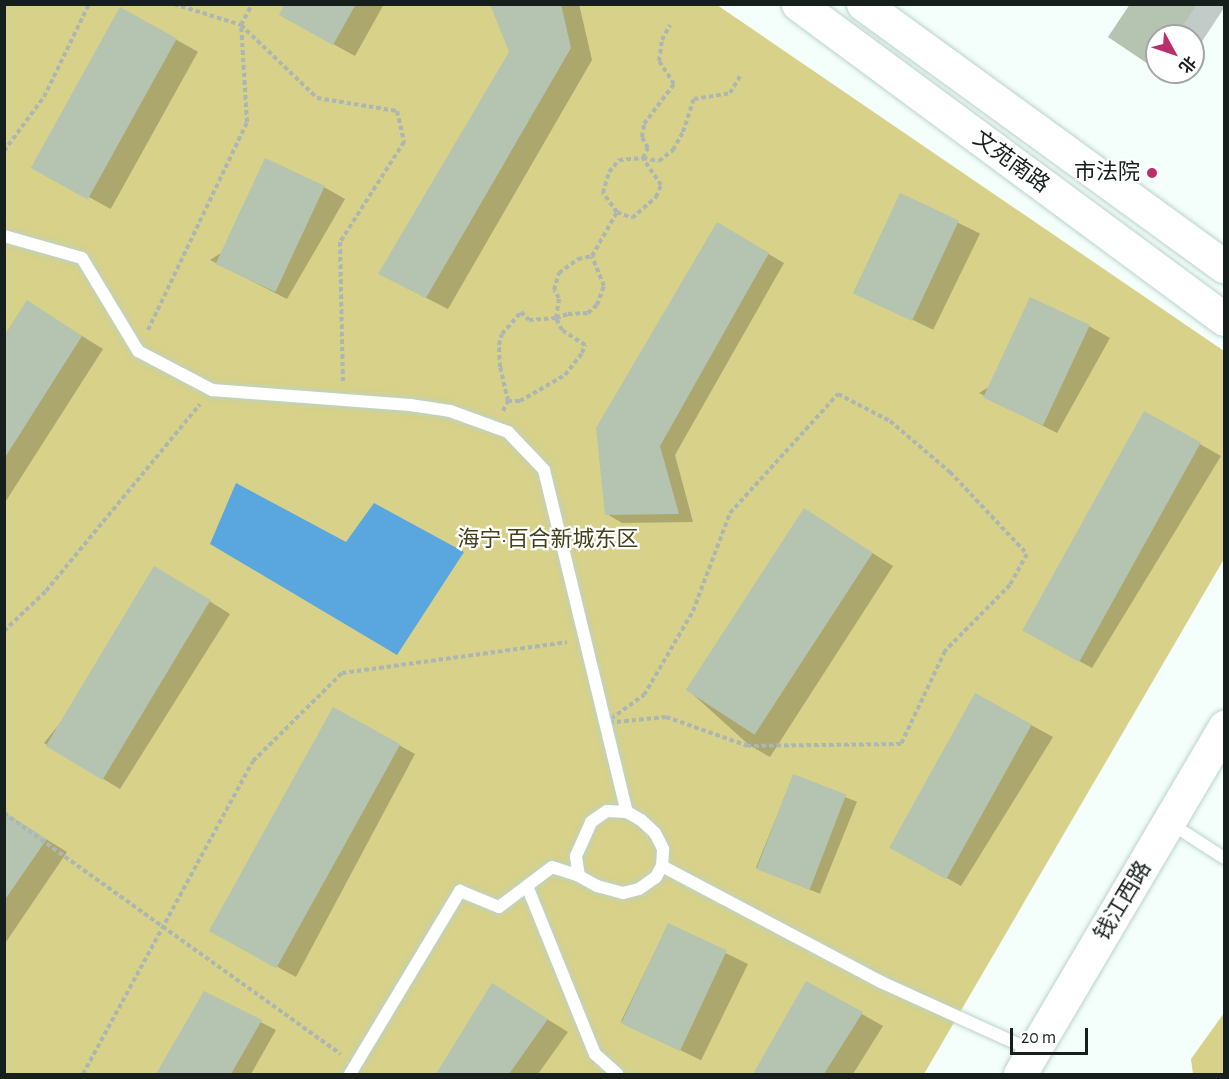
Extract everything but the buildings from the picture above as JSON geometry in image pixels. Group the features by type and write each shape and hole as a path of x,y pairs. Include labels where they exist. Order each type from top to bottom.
{"main road":[{"name":"文苑南路","path":"798,4 1224,319"},
{"name":"文苑南路","path":"863,4 1224,266"},
{"name":"钱江西路","path":"1027,1063 1169,822 1220,745"}],"lane":[{"path":"4,236 82,258 138,351 212,390 450,411 508,432 544,470 627,812"},
{"path":"353,1070 460,891 499,907 552,867 579,876 597,886 623,892 639,889 656,877 663,866 663,849 655,833 641,819 627,812 607,811 591,822 576,856 579,876"},
{"path":"1169,822 1224,858"},
{"path":"663,866 1027,1063"},
{"path":"527,886 595,1054 617,1074"}],"path":[{"path":"4,152 44,97 88,4"},
{"path":"174,4 241,25 317,98 397,111 404,142 340,242 343,400"},
{"path":"138,351 247,122 241,25 252,4"},
{"path":"643,158 648,148 642,137 644,124 674,84 659,61 662,40 669,25"},
{"path":"643,158 661,185 656,197 632,218 617,212 603,193 609,172 619,160 643,158 659,160 673,150 683,132 694,99 730,93 741,75"},
{"path":"508,401 520,400 565,375 582,353 585,345 567,335 556,318 559,298 554,290 559,273 578,259 592,256 617,212"},
{"path":"495,427 508,401 500,367 499,345 502,334 521,312 529,320 588,313 602,297 604,286 592,256"},
{"path":"4,631 46,591 212,390"},
{"path":"838,394 890,422 950,472 1027,554 1010,585 945,651 901,744 748,746 666,717 605,723 644,694 650,685 693,611 730,513 838,394"},
{"path":"83,1074 253,761 342,674 585,640"},
{"path":"4,813 353,1070"}],"green space":[{"name":"海宁·百合新城东区","path":"5,5 717,5 1224,351 1224,559 924,1074 5,1074"},
{"path":"1224,1013 1224,1074 1193,1074 1191,1059"}],"water":[{"path":"236,483 346,542 374,503 464,552 397,655 210,544"}],"place":[{"name":"市法院","path":"1152,173"}]}
